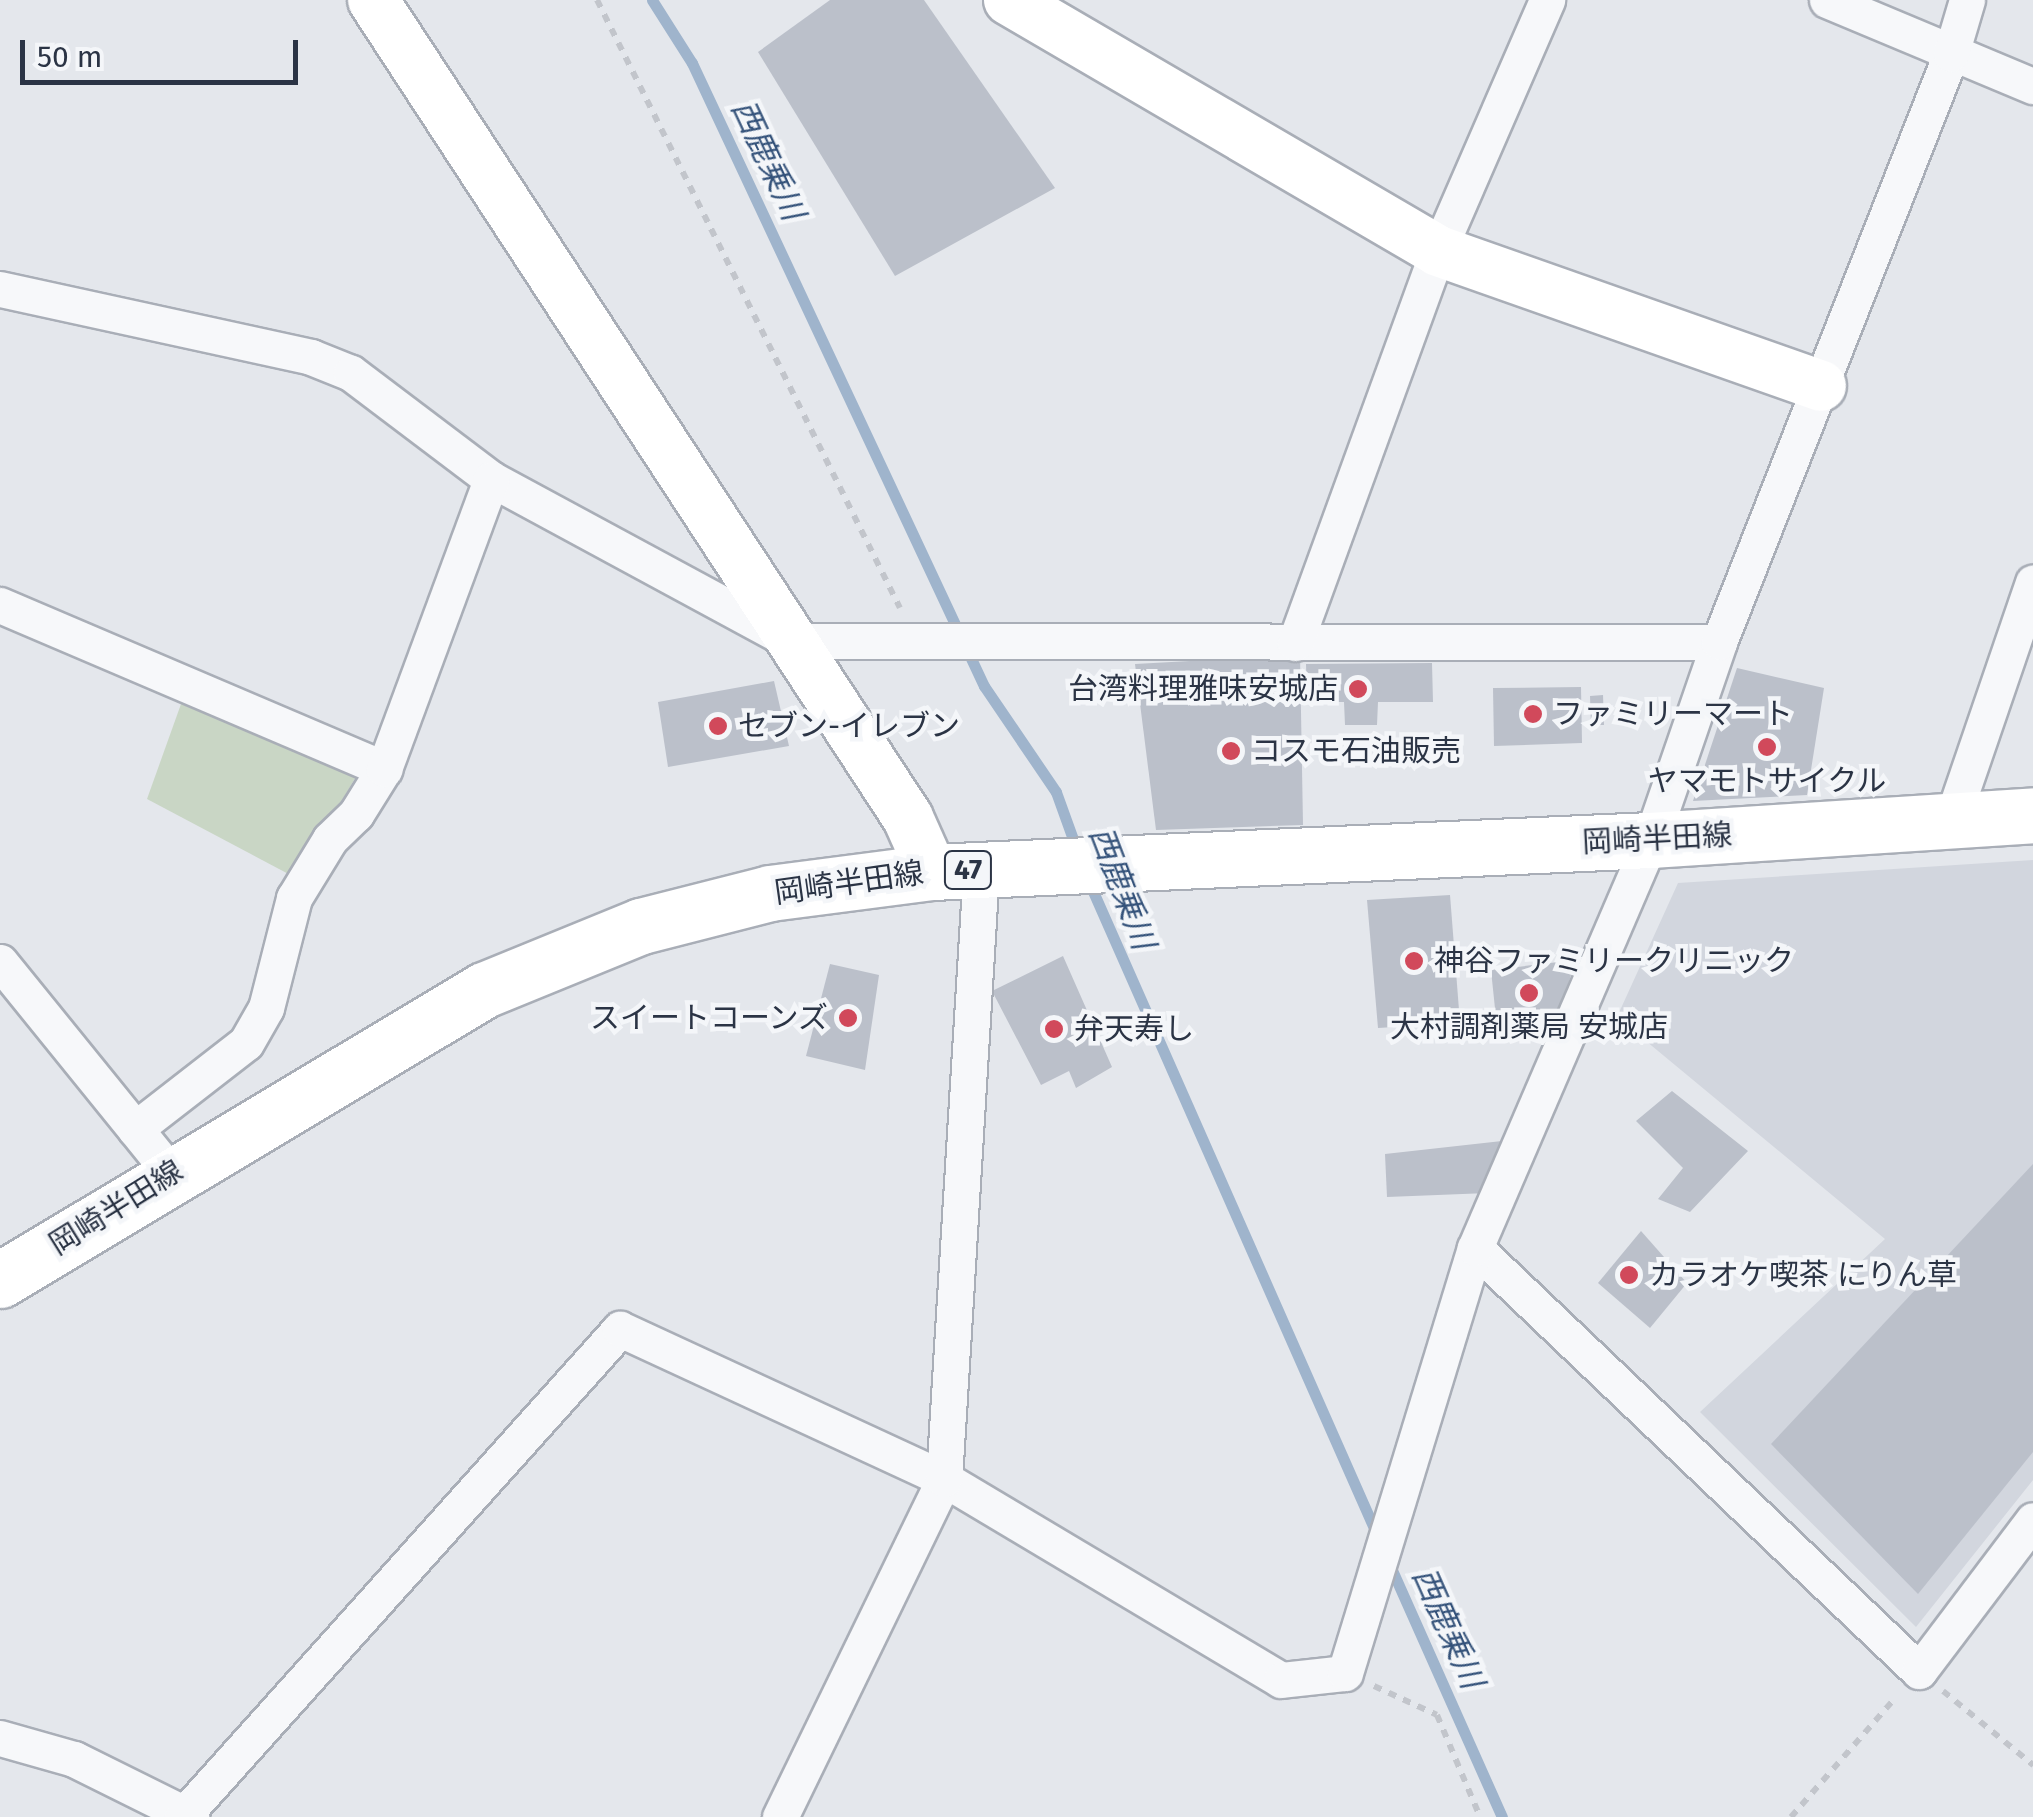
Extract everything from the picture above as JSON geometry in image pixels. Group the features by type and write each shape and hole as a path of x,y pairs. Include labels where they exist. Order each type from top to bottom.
{"main road":[{"name":"岡崎半田線","path":"0,1280 171,1174 484,990 642,926 770,893 957,871 1651,840 2033,815"}],"street":[{"path":"373,0 908,818 957,871 944,1479 780,1817"},
{"path":"1009,0 1438,251 1820,386"},
{"path":"1294,643 1438,251 1547,0"},
{"path":"1827,0 2033,86"},
{"path":"0,1738 74,1759 186,1816 620,1329 944,1479 1281,1680 1345,1674 1476,1248 1651,840 1720,642 1951,54 1967,0"},
{"path":"0,289 311,357 351,373 490,479 791,641 1720,642"},
{"path":"135,1129 246,1042 266,1008 294,898 330,840 356,814 384,769 490,479"},
{"path":"1952,819 2033,582"},
{"path":"0,606 384,769"},
{"path":"0,962 171,1174"},
{"path":"1476,1248 1918,1671 2033,1520"}],"path":[{"path":"598,0 916,641"},
{"path":"1791,1817 1918,1671 2033,1766"},
{"path":"1345,1674 1437,1715 1480,1817"}],"shaded area":[{"path":"2033,860 2033,1480 1916,1627 1700,1412 1885,1239 1617,1017 1678,883"}],"green space":[{"path":"181,704 357,775 296,878 147,799"}],"building":[{"path":"830,0 924,0 1055,188 895,276 758,52"},
{"path":"1300,655 1303,825 1156,830 1135,664"},
{"path":"1432,663 1433,702 1378,702 1377,725 1345,725 1344,702 1307,702 1306,664"},
{"path":"1737,668 1824,688 1807,795 1693,801"},
{"path":"774,681 789,746 668,767 658,702"},
{"path":"1581,687 1582,743 1494,746 1493,688"},
{"path":"1603,695 1604,725 1591,725 1590,696"},
{"name":"神谷ファミリークリニック","path":"1450,895 1460,1023 1378,1028 1367,900"},
{"name":"弁天寿し","path":"1063,956 1112,1067 1076,1088 1069,1071 1041,1085 992,991"},
{"name":"大村調剤薬局 安城店","path":"1576,960 1558,1015 1496,1018 1491,970"},
{"path":"830,964 879,975 865,1070 806,1056"},
{"path":"1672,1091 1748,1151 1690,1212 1658,1199 1683,1168 1636,1121"},
{"path":"1502,1141 1488,1193 1387,1197 1385,1154"},
{"path":"2033,1164 2033,1452 1918,1594 1771,1444"},
{"path":"1641,1231 1687,1283 1650,1328 1598,1283"}],"waterway":[{"name":"西鹿乗川","path":"652,0 692,63 984,686 1056,792 1078,853"},
{"name":"西鹿乗川","path":"1088,880 1377,1535"},
{"name":"西鹿乗川","path":"1388,1561 1502,1817"}],"place":[{"name":"台湾料理雅味安城店","path":"1358,689"},
{"name":"ファミリーマート","path":"1533,714"},
{"name":"セブン-イレブン","path":"718,726"},
{"name":"ヤマモトサイクル","path":"1767,747"},
{"name":"コスモ石油販売","path":"1231,751"},
{"name":"神谷ファミリークリニック","path":"1414,961"},
{"name":"大村調剤薬局 安城店","path":"1529,993"},
{"name":"スイートコーンズ","path":"848,1018"},
{"name":"弁天寿し","path":"1054,1029"},
{"name":"カラオケ喫茶 にりん草","path":"1629,1275"}]}
